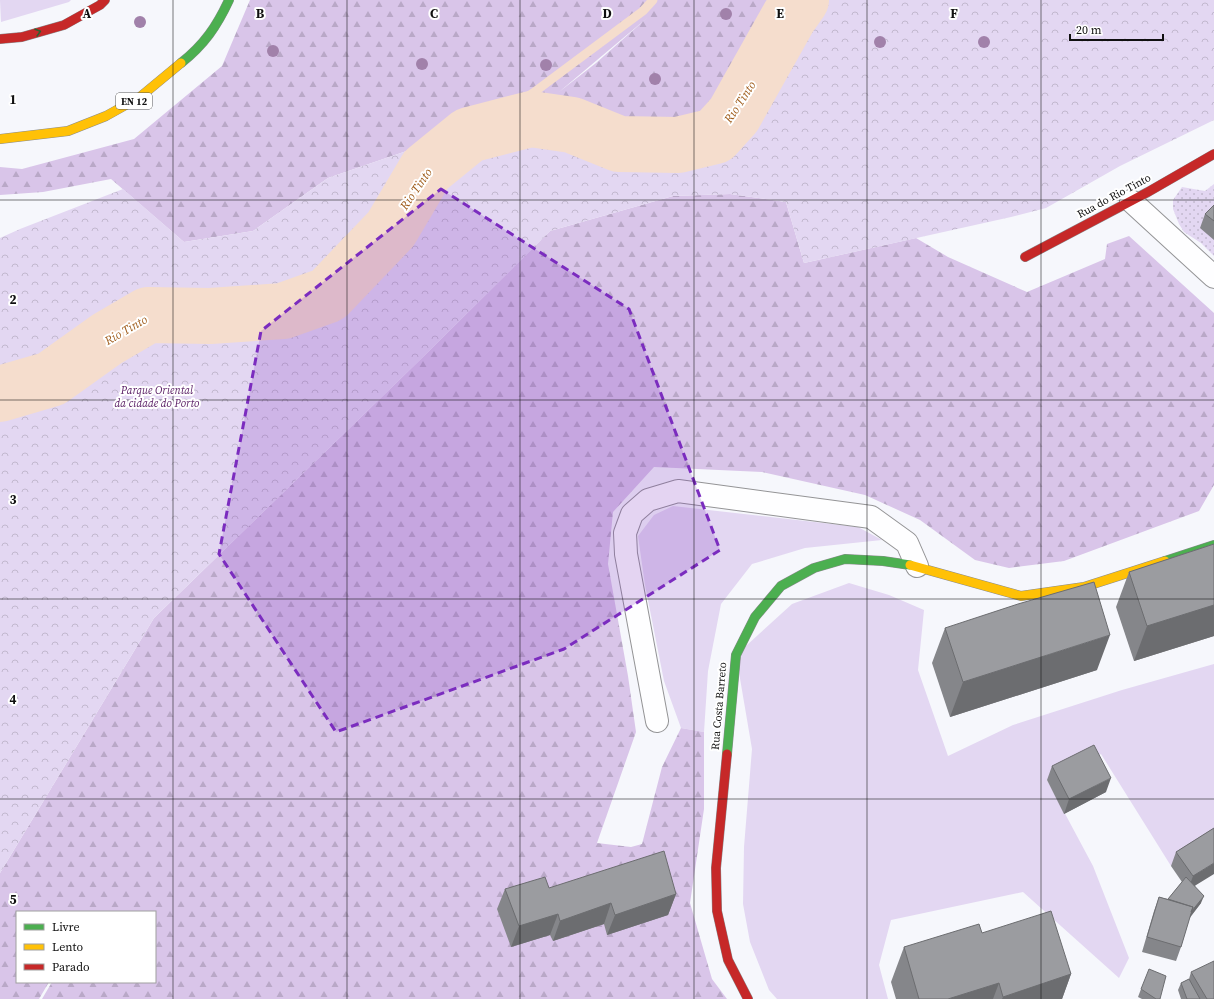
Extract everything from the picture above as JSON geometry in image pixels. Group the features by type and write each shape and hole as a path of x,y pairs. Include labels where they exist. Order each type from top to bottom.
{"main road":[{"path":"0,39 22,37 64,25 105,0"},
{"name":"EN 12","path":"0,139 68,131 106,116 140,97 196,50 220,19 229,0"},
{"name":"Rua do Rio Tinto","path":"1025,257 1131,201 1214,154"},
{"name":"Rua Costa Barreto","path":"748,999 728,960 717,912 716,868 736,655 755,617 781,586 814,568 845,559 883,561 917,566 1021,596 1084,587 1214,545"}],"street":[{"path":"1131,201 1214,277"},
{"path":"657,721 626,554 625,533 632,514 648,500 678,491 871,517 907,543 917,566"}],"highlighted area":[{"path":"441,189 629,309 720,550 564,649 336,732 219,554 261,331"}],"green space":[{"path":"0,0 71,0 69,2 1,22"},
{"path":"250,0 775,0 734,81 700,115 681,130 630,130 561,105 546,103 328,178 253,231 184,242 111,179 43,192 0,195 0,167 22,169 134,139 222,66","holes":["647,18 596,63 559,92"]},
{"name":"Parque Oriental da cidade do Porto","path":"776,0 1214,0 1214,120 1120,166 1046,208 804,263 786,202 730,194 673,196 550,231 424,356 154,618 0,873 0,238 123,189 184,242 253,231 328,178 546,103 561,105 630,130 681,130 734,81"},
{"path":"1214,184 1214,256 1201,243 1184,232 1173,209 1173,200 1182,187 1205,191"},
{"path":"730,194 786,202 804,263 916,238 948,257 1027,292 1105,259 1107,244 1129,236 1214,313 1214,485 1199,511 1064,561 1009,568 975,560 920,520 865,495 762,472 654,467 613,512 608,564 628,676 636,732 597,843 631,847 642,844 662,767 681,728 704,732 704,809 690,903 712,979 727,999 42,999 51,983 156,983 156,911 16,911 16,983 48,983 39,999 0,999 0,873 154,618 424,356 550,231 673,196"},
{"path":"673,506 858,527 882,540 805,548 752,564 721,604 708,671 704,732 681,728 664,681 645,585 638,536 654,515"},
{"path":"849,583 889,595 924,610 918,670 948,756 1013,725 1122,690 1214,664 1214,839 1171,866 1101,754 1047,780 1093,866 1129,958 1119,978 1023,892 891,920 879,965 888,999 777,999 769,990 750,942 743,904 744,847 752,749 736,655 792,604"}],"building":[{"path":"1214,205 1214,221 1205,214"},
{"path":"1214,544 1214,605 1147,626 1129,572"},
{"path":"1094,582 1110,635 963,682 945,628 1018,604"},
{"path":"1094,745 1111,778 1069,799 1052,766"},
{"path":"1214,828 1214,863 1193,876 1176,852"},
{"path":"664,851 676,894 615,915 611,903 560,921 558,914 519,926 505,889 545,877 549,888"},
{"path":"1186,877 1204,896 1191,912 1193,907 1168,899"},
{"path":"1159,897 1193,907 1181,947 1147,937"},
{"path":"1051,911 1071,974 1003,997 999,983 948,999 919,999 904,947 979,924 982,933"},
{"path":"1214,961 1214,999 1207,999 1191,972"},
{"path":"1149,969 1166,976 1160,999 1156,999 1141,989"},
{"path":"1189,979 1200,999 1187,999 1181,983"}],"waterway":[{"path":"469,135 533,93 643,11 653,0"},
{"name":"Rio Tinto","path":"0,394 51,379 107,339 148,315 210,316 283,311 328,295 391,229 426,170 469,135 531,119 572,125 619,144 678,145 715,136 734,115 789,17 801,0"}],"traffic: fast":[{"path":"181,63 203,42 220,18 229,0"},
{"path":"1165,561 1214,545"},
{"path":"727,754 736,655 755,617 781,586 814,568 845,559 883,561 910,565"}],"traffic: slow":[{"path":"0,139 68,131 106,116 140,97 181,63"},
{"path":"910,565 1021,596 1084,587 1165,561"}],"traffic: jam":[{"path":"0,39 22,37 64,25 100,5 105,0"},
{"path":"1025,257 1148,192 1214,154"},
{"path":"727,754 716,868 717,911 728,960 748,999"}]}
